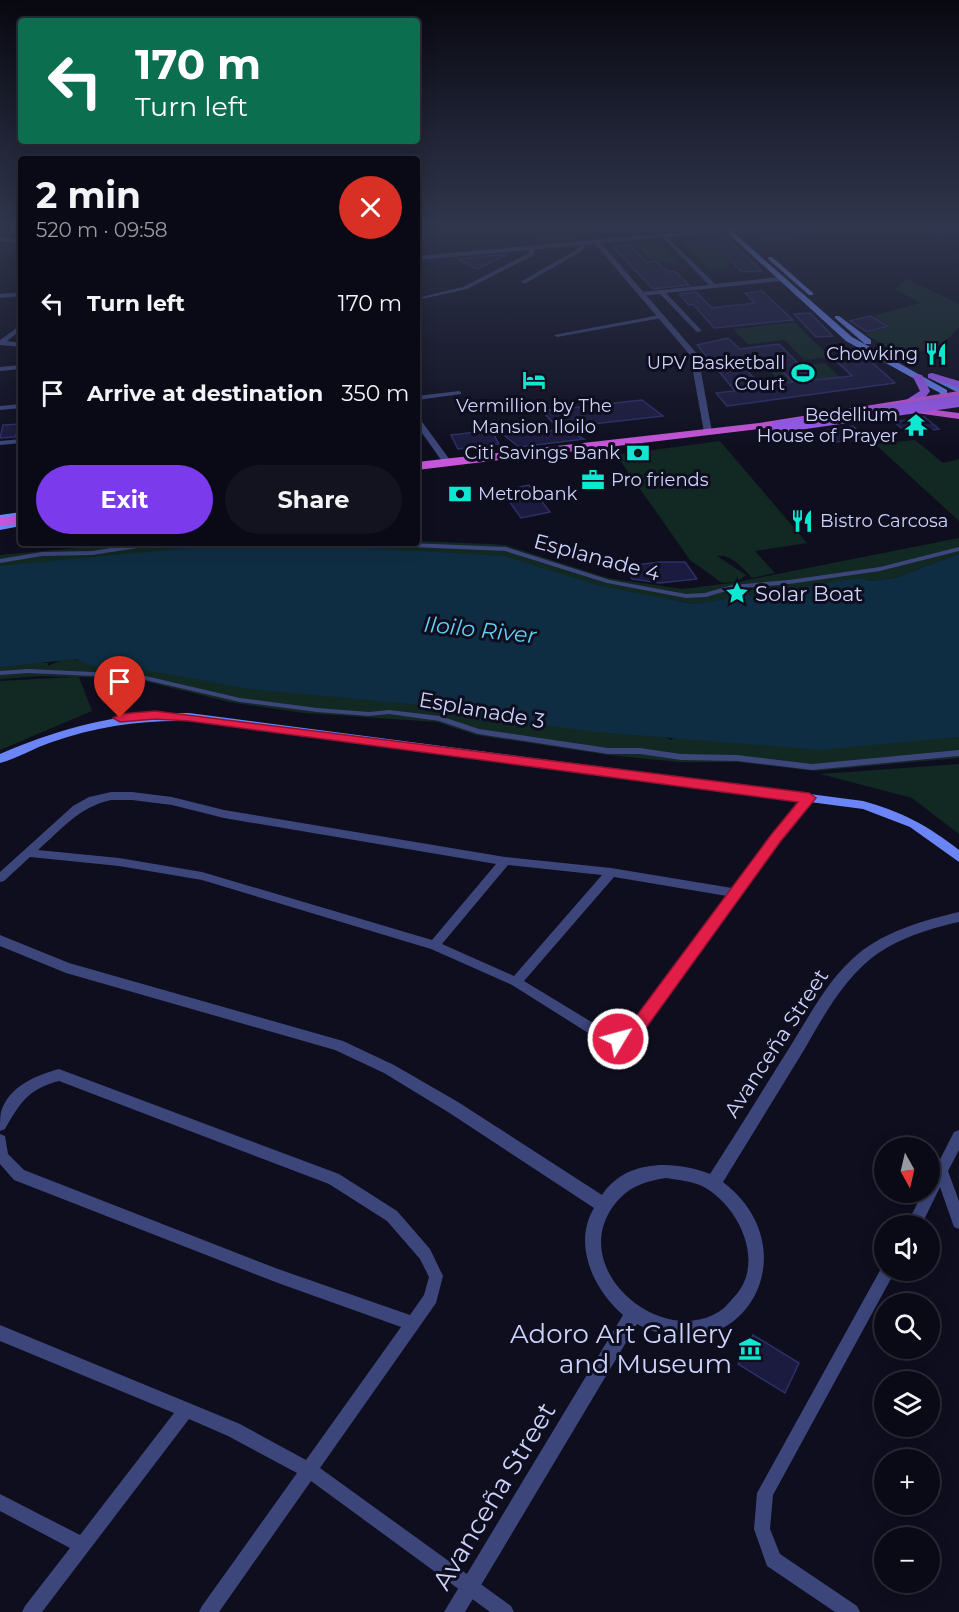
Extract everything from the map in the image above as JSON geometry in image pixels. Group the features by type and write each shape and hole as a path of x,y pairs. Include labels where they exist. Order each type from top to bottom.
{"highway":[{"path":"420,466 708,432 768,428 959,392"},
{"path":"944,396 959,407"},
{"path":"420,474 768,428 959,407"},
{"path":"0,522 18,519"}],"main road":[{"path":"806,301 849,339 944,392 944,396"},
{"path":"821,301 866,341 959,392"},
{"path":"932,376 959,385"},
{"path":"910,402 920,397 925,391 918,377"},
{"path":"768,428 959,407"},
{"path":"0,518 18,519"},
{"path":"0,527 18,520"},
{"path":"0,759 83,726 120,718 155,715 189,717 863,805 908,819 929,831 959,856"}],"street":[{"path":"648,301 694,355 708,432"},
{"path":"671,301 699,331"},
{"path":"557,335 660,317"},
{"path":"1,343 18,329"},
{"path":"1,343 18,345"},
{"path":"0,369 18,367"},
{"path":"420,398 459,393"},
{"path":"0,408 18,406"},
{"path":"420,426 447,462"},
{"path":"0,442 18,441"},
{"name":"Esplanade 4","path":"420,545 506,549 609,582 686,596 706,595 732,587 796,582 880,569 959,549"},
{"path":"0,561 42,554 106,552 140,546"},
{"name":"Esplanade 3","path":"0,674 28,671 137,676 227,697 293,708 369,714 389,712 440,718 478,731 608,751 639,751 681,757 737,758 812,767 959,753"},
{"path":"0,878 77,809 102,798 132,796 172,801 224,814 505,861 611,872 735,893"},
{"path":"30,853 119,861 202,876 434,945 516,982 605,1037 618,1039 632,1034 735,893 809,798"},
{"path":"434,945 505,861"},
{"path":"516,982 611,872"},
{"name":"Avanceña Street","path":"713,1184 819,1012 848,972 864,956 891,941 944,920 959,917"},
{"path":"0,940 66,968 338,1045 389,1069 453,1107 603,1205"},
{"path":"0,1125 20,1091 41,1080 59,1075 334,1179 392,1216 425,1254 436,1276 431,1298 208,1612"},
{"path":"919,1215 959,1136"},
{"path":"0,1140 2,1157 19,1174 278,1276 413,1324"},
{"path":"666,1171 690,1174 713,1184 735,1203 751,1227 758,1254 755,1281 741,1305 720,1322 691,1330 661,1327 633,1314 612,1295 598,1272 592,1246 594,1222 603,1205 621,1184 642,1174 666,1171"},
{"path":"942,1172 959,1222"},
{"path":"851,1612 773,1560 762,1529 765,1493 882,1281"},
{"name":"Avanceña Street","path":"454,1612 633,1314"},
{"path":"0,1333 234,1430 309,1470 505,1612"},
{"path":"31,1612 186,1410"},
{"path":"0,1502 82,1545"}],"green space":[{"path":"917,301 953,301 959,304 959,327 943,344 902,356 865,334 891,326 873,316 920,303"},
{"path":"794,322 830,357 804,360 785,340 748,344 733,329"},
{"name":"UPV Basketball Court","path":"825,363 839,377 781,383 768,369"},
{"path":"915,440 943,463 959,459 959,521 875,444"},
{"path":"720,441 807,543 755,551 775,573 752,578 732,559 717,556 746,575 737,582 959,538 959,554 895,578 871,581 859,578 693,604 677,601 0,568 0,555 98,546 420,546 420,541 505,545 608,578 682,589 735,582 722,583 690,560 616,455"},
{"path":"0,657 48,663 48,666 59,661 75,659 91,666 97,662 652,730 671,740 689,726 959,715 959,758 814,771 738,762 679,762 608,755 476,735 437,722 303,713 229,702 140,680 79,677 92,711 0,750 0,681 72,677 39,676 0,679"},
{"path":"959,764 959,834 912,798 820,774"}],"water":[{"name":"Iloilo River","path":"208,546 334,546 504,556 600,586 693,604 859,578 871,581 895,578 959,554 959,737 820,750 598,732 493,719 455,708 249,689 151,671 91,666 76,659 0,667 0,566"}],"building":[{"path":"686,301 705,301 712,308 755,303 753,301 773,301 793,320 714,328 693,304 689,305"},
{"path":"810,313 833,336 816,337 794,314"},
{"path":"870,316 888,326 867,332 850,321"},
{"path":"728,338 740,349 779,344 815,380 852,376 834,359 864,355 895,383 727,406 716,393 735,391 697,345","holes":["774,363 793,382 761,386 743,366"]},
{"path":"642,400 663,416 558,428 542,411"},
{"name":"Bedellium House of Prayer","path":"924,417 939,429 909,434 894,422"},
{"path":"18,424 15,437 0,438 3,425"},
{"path":"853,426 866,438 837,442 825,430"},
{"path":"565,429 584,439 519,447 505,436"},
{"path":"491,430 499,444 458,449 451,435"},
{"path":"529,485 550,512 521,518 502,491"},
{"path":"685,562 697,579 660,583 632,579 626,566"},
{"path":"753,1335 799,1363 785,1393 738,1364"}],"place":[{"name":"Chowking","path":"936,354"},
{"name":"UPV Basketball Court","path":"803,373"},
{"name":"Vermillion by The Mansion Iloilo","path":"534,380"},
{"name":"Bedellium House of Prayer","path":"916,425"},
{"name":"Citi Savings Bank","path":"638,453"},
{"name":"Pro friends","path":"593,480"},
{"name":"Metrobank","path":"460,494"},
{"name":"Bistro Carcosa","path":"802,521"},
{"name":"Solar Boat","path":"737,593"},
{"name":"Adoro Art Gallery and Museum","path":"750,1349"}],"route":[{"path":"120,718 155,715 189,717 809,798 776,838 632,1034 618,1039"}]}
